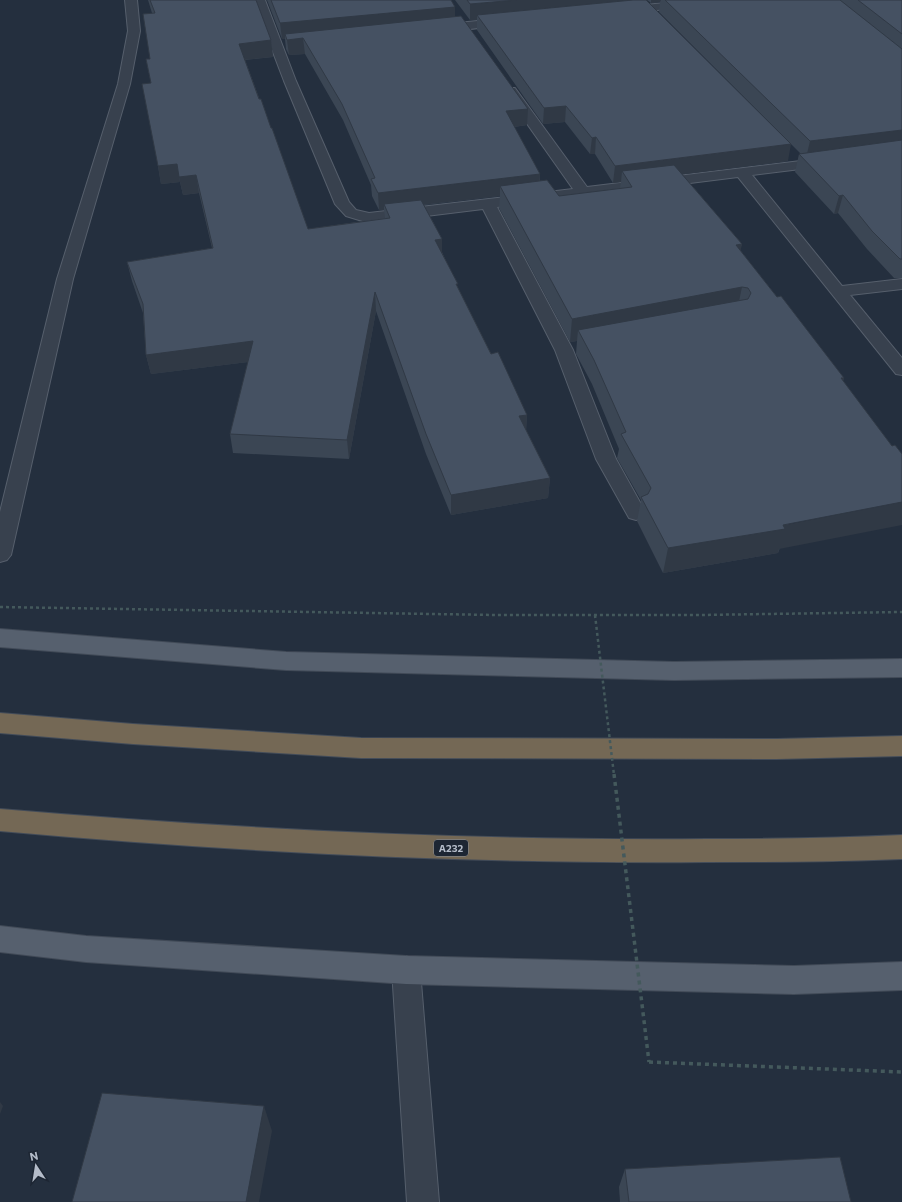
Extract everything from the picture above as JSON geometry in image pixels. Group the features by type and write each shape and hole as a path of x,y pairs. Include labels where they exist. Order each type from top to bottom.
{"highway":[{"path":"0,723 133,734 361,748 777,749 902,746"},
{"name":"A232","path":"0,820 116,831 385,846 564,851 842,850 902,847"}],"main road":[{"path":"0,638 286,661 674,671 902,668"},
{"path":"0,939 94,949 406,970 794,980 902,976"}],"street":[{"path":"0,555 65,279 124,84 134,31 131,0 118,0"},
{"path":"259,0 282,45 290,81 342,204 351,213 369,218 840,160"},
{"path":"617,11 643,4 732,0"},
{"path":"643,4 659,19"},
{"path":"455,13 473,39"},
{"path":"425,30 518,21"},
{"path":"501,77 583,192"},
{"path":"791,154 802,165"},
{"path":"742,173 902,370"},
{"path":"488,204 572,349 606,459 636,513"},
{"path":"838,291 902,284"},
{"path":"406,970 423,1202"}],"path":[{"path":"0,606 487,615 902,612"},
{"path":"595,615 649,1062 902,1072"}],"building":[{"path":"150,0 256,0 271,40 239,44 259,99 261,99 272,128 308,229 390,218 384,204 421,200 442,239 435,240 458,284 456,284 491,354 498,352 527,415 519,416 550,478 451,495 426,434 375,292 347,440 230,434 253,341 146,355 143,304 127,262 213,248 196,175 179,177 177,164 158,166 142,84 151,83 146,59 150,59 143,14 155,13"},
{"path":"271,0 451,0 455,7 280,23"},
{"path":"467,0 517,0 470,4"},
{"path":"646,0 791,144 615,166 596,137 592,138 566,106 544,108 477,15"},
{"path":"665,0 840,0 902,49 902,130 810,141"},
{"path":"858,0 902,0 902,34"},
{"path":"461,16 528,109 506,111 540,174 378,193 371,179 375,178 342,104 303,38 287,40 285,34"},
{"path":"902,140 902,259 900,259 872,231 843,195 839,196 799,154"},
{"path":"674,165 742,244 736,245 777,297 781,296 844,378 841,378 892,446 895,445 902,454 902,502 783,525 785,529 668,548 641,497 648,494 651,488 621,434 626,432 594,360 578,330 748,299 751,293 748,288 742,287 572,319 500,186 547,180 559,196 632,187 622,171"},
{"path":"102,1093 264,1106 246,1202 72,1202"},
{"path":"840,1157 851,1202 629,1202 625,1169"}]}
